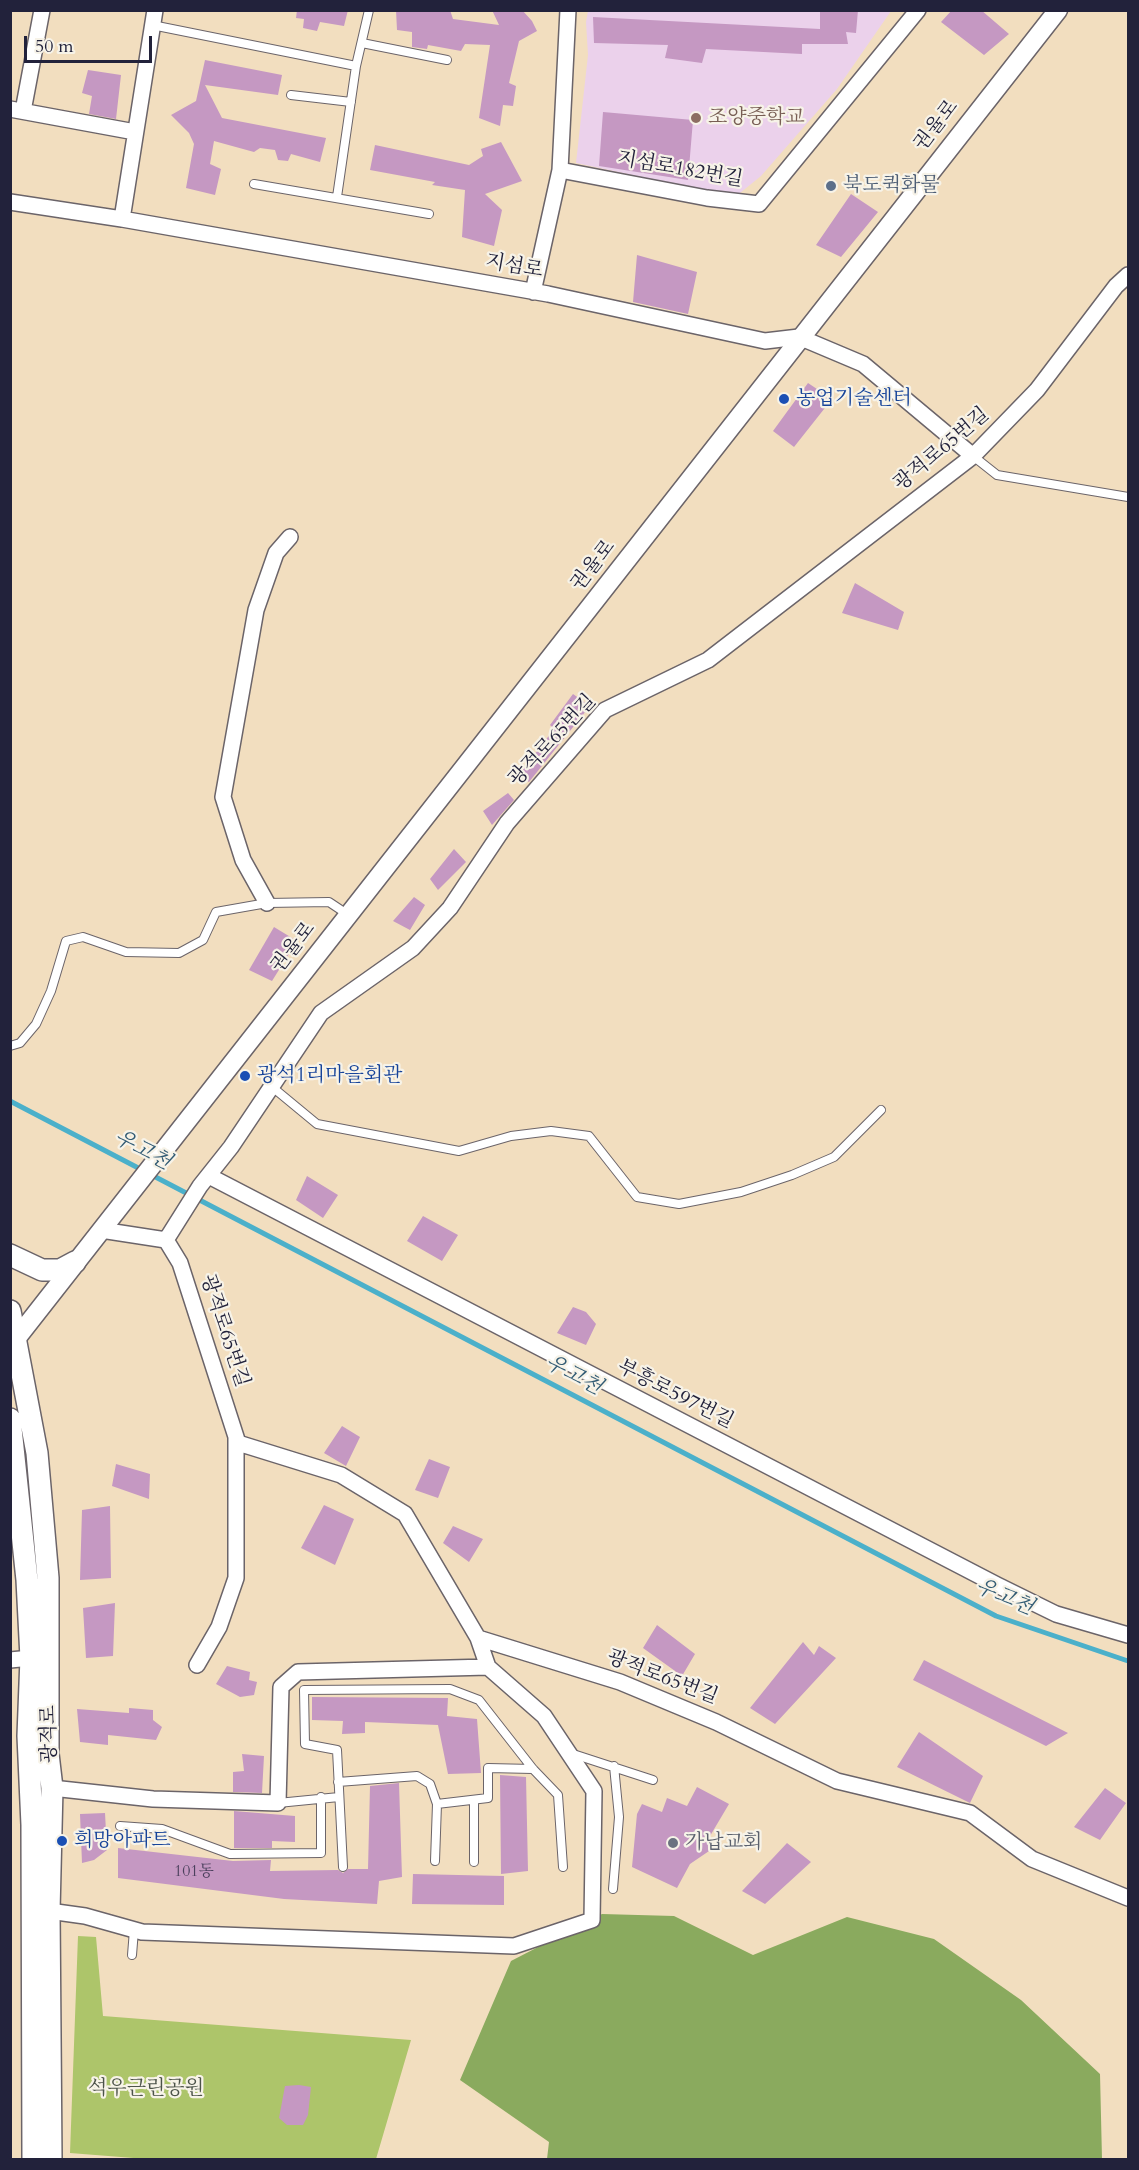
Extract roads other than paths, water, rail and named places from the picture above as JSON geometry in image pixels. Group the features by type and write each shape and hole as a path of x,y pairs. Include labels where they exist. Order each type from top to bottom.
{"main road":[{"path":"10,1255 42,1270 60,1270 75,1262"},
{"name":"광적로","path":"10,1311 13,1339 37,1453 46,1556 50,1659 48,1754 52,1788 49,1911 51,2160"},
{"name":"광적로","path":"10,1419 27,1580 21,1659 28,1736 32,1825 33,2160"}],"street":[{"path":"42,10 17,110 135,132"},
{"path":"533,292 560,170 568,10"},
{"name":"지섬로182번길","path":"560,170 707,198 759,204 918,10"},
{"name":"권율로","path":"100,1230 1058,10"},
{"path":"122,219 152,14"},
{"name":"지섬로","path":"10,202 122,219 533,292 765,341 799,337 862,364 973,456"},
{"name":"광적로65번길","path":"197,1665 219,1627 236,1578 236,1437 180,1263 166,1240 204,1181 321,1013 413,948 450,908 507,823 605,710 708,660 973,456 1036,390 1116,286 1128,275"},
{"path":"267,903 243,860 223,797 256,610 276,553 290,537"},
{"name":"부흥로597번길","path":"204,1181 1056,1614 1128,1635"},
{"path":"13,1339 100,1230 166,1240"},
{"path":"49,1911 85,1916 134,1930 260,1938 514,1946 592,1920 594,1791 544,1716 488,1667 478,1638 405,1514 341,1475 238,1443 236,1437"},
{"name":"광적로65번길","path":"478,1638 620,1683 717,1722 837,1781 970,1813 1032,1859 1128,1898"},
{"path":"52,1788 153,1799 278,1803 281,1687 298,1672 488,1667"}],"lane":[{"path":"337,197 356,66 369,10"},
{"path":"152,14 356,66"},
{"path":"362,43 447,60"},
{"path":"291,95 351,102"},
{"path":"254,184 429,214"},
{"path":"973,456 997,475 1128,497"},
{"path":"10,1046 20,1043 36,1024 51,991 66,941 83,937 126,952 179,953 202,940 216,912 267,903 329,902 349,915"},
{"path":"271,1086 317,1124 459,1151 511,1136 550,1131 589,1136 637,1197 679,1204 741,1192 792,1175 834,1157 881,1110"},
{"path":"343,1867 337,1750 305,1744 304,1690 450,1689 479,1700 533,1769 558,1795 563,1867"},
{"path":"566,1752 653,1780"},
{"path":"613,1889 619,1817 614,1766"},
{"path":"436,1804 488,1798 488,1768 533,1769"},
{"path":"338,1782 417,1776 430,1784 436,1804 435,1861"},
{"path":"120,1826 162,1829 230,1854 321,1853 321,1797"},
{"path":"278,1803 339,1797"},
{"path":"474,1800 474,1862"},
{"path":"132,1955 134,1930"}],"waterway":[{"name":"우고천","path":"10,1101 996,1616 1128,1661"}],"place":[{"name":"조양중학교","path":"696,118"},
{"name":"북도퀵화물","path":"831,186"},
{"name":"농업기술센터","path":"784,399"},
{"name":"광석1리마을회관","path":"245,1076"},
{"name":"희망아파트","path":"62,1841"},
{"name":"가납교회","path":"673,1843"}],"park label":[{"name":"석우근린공원","path":"146,2089"}]}
